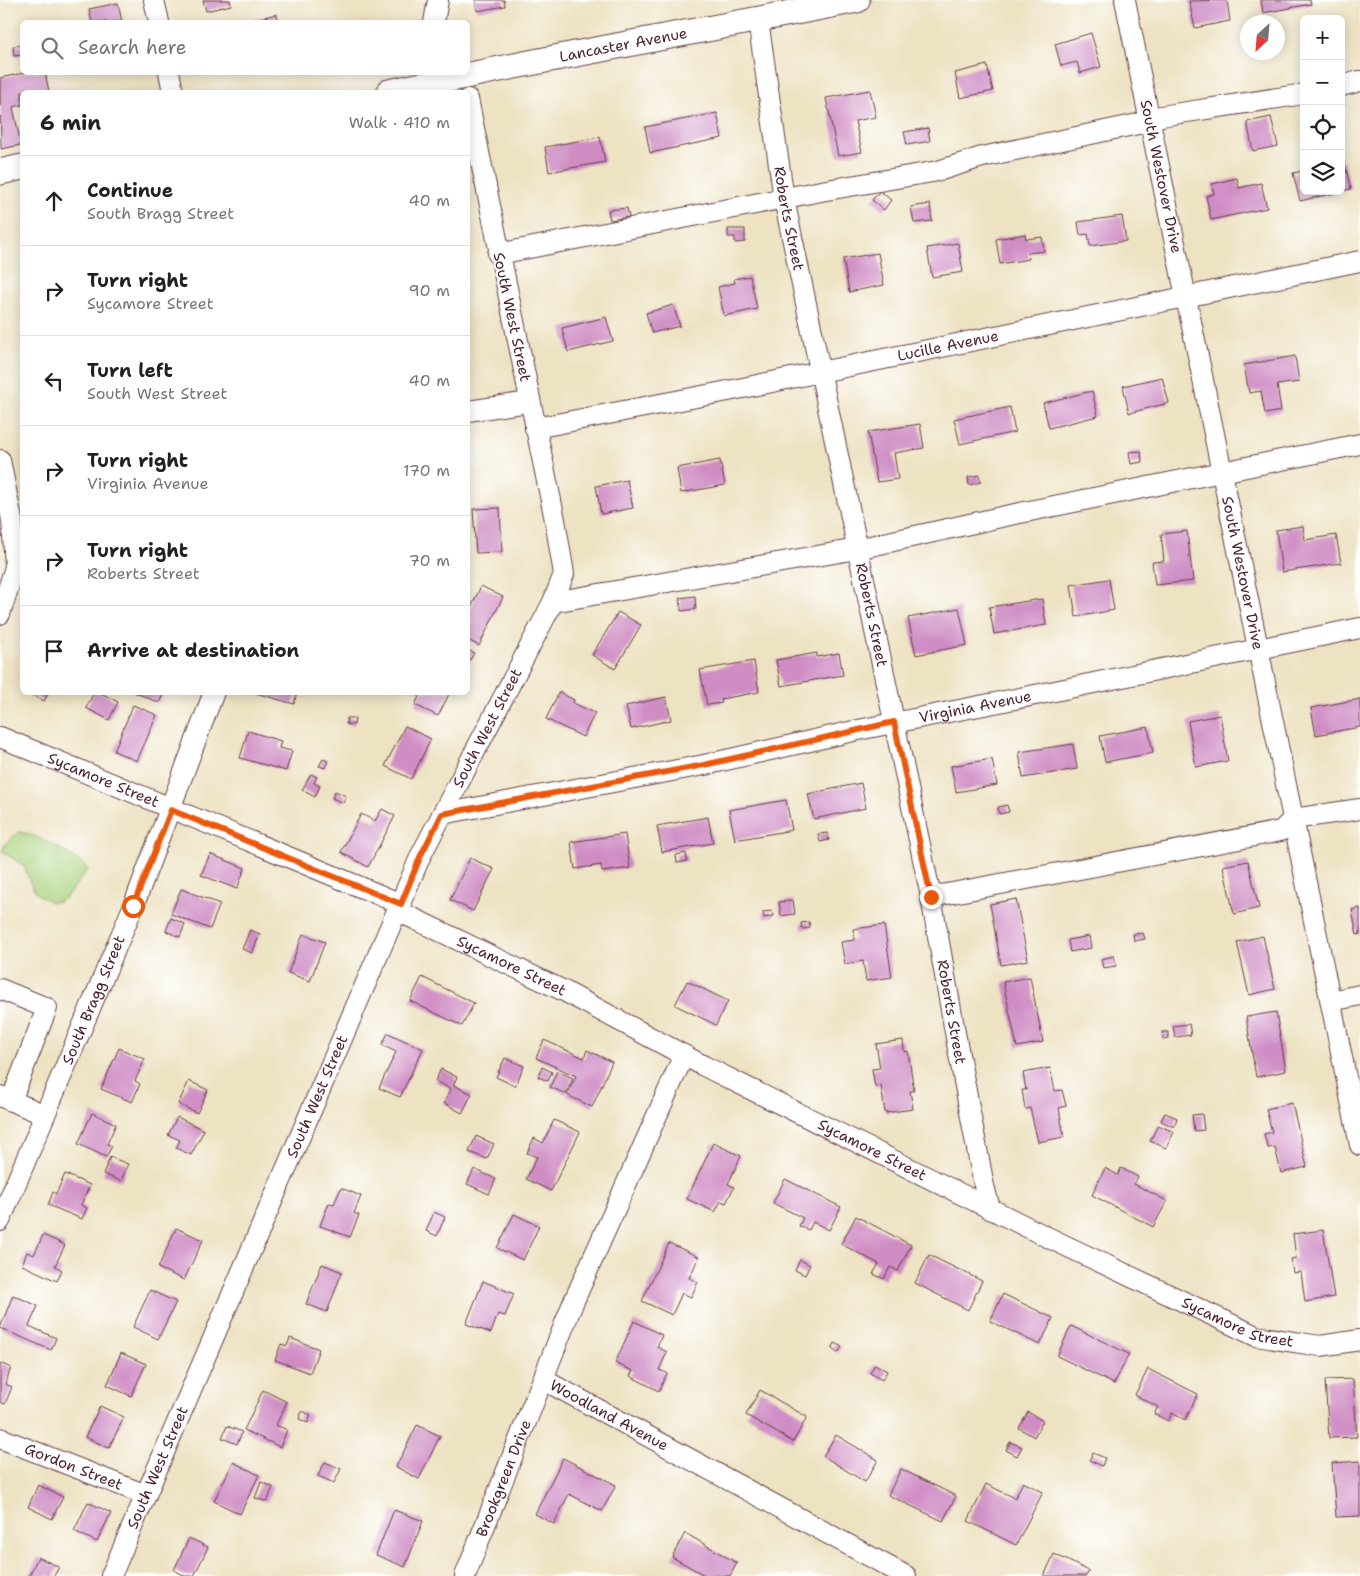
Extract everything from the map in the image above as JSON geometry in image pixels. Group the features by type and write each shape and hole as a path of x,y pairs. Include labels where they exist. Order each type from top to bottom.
{"main road":[{"name":"Lancaster Avenue","path":"394,90 422,79 465,89 579,52 629,46 857,0"},
{"path":"0,172 20,168"}],"street":[{"path":"154,0 159,20"},
{"path":"434,20 438,0"},
{"name":"South Westover Drive","path":"1126,0 1360,1145"},
{"name":"Roberts Street","path":"758,20 784,199 822,371 857,549 931,897 970,1118 990,1209"},
{"path":"170,75 173,90"},
{"path":"1345,85 1360,81"},
{"path":"498,254 938,171 982,157 1151,120 1300,95"},
{"name":"South West Street","path":"111,1576 421,855 553,602 564,574 555,520 470,114"},
{"name":"Lucille Avenue","path":"535,428 1360,261"},
{"path":"470,411 529,402"},
{"path":"553,602 857,549 1010,515 1360,444"},
{"path":"0,460 12,520 15,567 0,614"},
{"name":"Virginia Avenue","path":"442,814 704,765 894,722 1360,628"},
{"name":"South Bragg Street","path":"0,1221 133,906 171,810 213,695"},
{"name":"Sycamore Street","path":"0,737 399,907 684,1055 990,1209 1256,1336 1320,1346 1360,1340"},
{"path":"931,897 1281,831 1293,819 1360,809"},
{"path":"0,989 47,1008 6,1099 45,1115"},
{"path":"1331,1002 1360,995"},
{"name":"Woodland Avenue","path":"684,1055 573,1303 544,1380 906,1576"},
{"name":"Brookgreen Drive","path":"465,1576 544,1380"},
{"name":"Gordon Street","path":"0,1438 146,1494"}],"green space":[{"path":"18,832 34,836 55,846 75,858 88,869 67,896 59,902 51,902 38,895 32,887 24,866 2,851 6,843"}],"building":[{"path":"203,0 230,0 231,5 206,11"},
{"path":"475,0 504,0 505,6 477,11"},
{"path":"1227,0 1230,21 1195,28 1189,1"},
{"path":"1261,0 1310,0 1311,4 1263,13"},
{"path":"118,3 122,20 92,20 89,9"},
{"path":"277,14 278,20 252,20"},
{"path":"1091,33 1101,67 1080,73 1077,62 1061,66 1055,44"},
{"path":"20,45 20,55 14,56 13,46"},
{"path":"987,65 993,91 960,98 955,73"},
{"path":"20,74 46,75 49,90 20,90 20,105 13,107 20,145 1,149 0,78"},
{"path":"870,90 876,117 855,121 862,152 838,156 826,98"},
{"path":"717,113 722,138 650,153 645,127"},
{"path":"1271,117 1278,146 1253,151 1247,122"},
{"path":"928,128 930,141 907,145 904,132"},
{"path":"600,137 605,162 549,172 545,147"},
{"path":"1345,165 1351,189 1345,190"},
{"path":"1300,172 1300,195 1326,195 1300,201 1293,173"},
{"path":"1237,178 1239,188 1261,183 1267,208 1211,220 1206,196 1214,194 1212,184"},
{"path":"880,191 891,200 884,210 872,200"},
{"path":"930,204 932,221 914,223 911,207"},
{"path":"627,208 629,217 610,220 608,210"},
{"path":"1122,216 1126,241 1090,246 1088,234 1080,235 1078,222"},
{"path":"728,229 745,229 745,242 735,243 735,237 728,237"},
{"path":"1025,234 1026,239 1042,237 1044,251 1028,253 1029,259 1000,264 996,239"},
{"path":"958,243 963,272 932,277 927,248"},
{"path":"878,253 884,285 849,292 843,259"},
{"path":"750,276 757,309 724,316 718,287 735,283 734,279"},
{"path":"673,305 680,326 652,333 646,313"},
{"path":"606,317 613,341 568,352 562,328"},
{"path":"1295,356 1299,382 1277,385 1281,411 1265,414 1261,391 1249,393 1244,365"},
{"path":"1162,377 1169,403 1129,413 1123,386"},
{"path":"1092,391 1098,416 1049,428 1043,403"},
{"path":"1010,407 1015,432 960,444 954,419"},
{"path":"920,424 924,448 894,453 898,479 877,482 868,432"},
{"path":"1141,451 1142,462 1131,464 1129,452"},
{"path":"720,460 725,485 681,493 677,468"},
{"path":"979,475 981,482 969,485 968,477"},
{"path":"627,480 633,508 601,514 596,486"},
{"path":"500,508 502,552 476,553 473,509"},
{"path":"1303,526 1305,540 1336,535 1341,563 1282,572 1276,530"},
{"path":"1187,531 1193,581 1155,585 1152,562 1164,561 1161,534"},
{"path":"1109,579 1114,610 1076,617 1071,585"},
{"path":"481,586 503,597 479,646 470,641 470,610"},
{"path":"695,596 696,609 681,611 680,598"},
{"path":"1042,599 1046,625 994,634 989,607"},
{"path":"959,608 967,645 916,655 908,618"},
{"path":"618,612 641,625 615,669 592,655"},
{"path":"470,651 474,653 470,660"},
{"path":"817,653 817,657 839,653 843,675 781,686 776,660"},
{"path":"754,661 759,692 721,699 722,703 707,705 700,670"},
{"path":"559,692 574,700 573,703 595,713 583,737 546,719"},
{"path":"32,695 47,695 44,701"},
{"path":"92,695 105,695 118,702 109,720 86,708"},
{"path":"141,695 163,695 159,703"},
{"path":"262,695 296,695 294,704"},
{"path":"420,695 448,695 438,716 415,705"},
{"path":"666,697 671,720 631,729 626,706"},
{"path":"1360,699 1360,727 1316,735 1311,708"},
{"path":"133,705 157,715 137,761 114,751"},
{"path":"1220,715 1228,761 1196,767 1188,721"},
{"path":"347,718 355,718 354,725 346,724"},
{"path":"405,726 431,739 411,779 385,766"},
{"path":"1148,727 1153,753 1105,762 1100,736"},
{"path":"248,731 281,741 279,748 292,751 286,771 240,758"},
{"path":"1073,744 1077,769 1023,778 1019,752"},
{"path":"323,759 328,761 325,768 319,766"},
{"path":"992,759 997,785 956,792 951,766"},
{"path":"311,774 317,777 314,783 320,786 315,797 302,790"},
{"path":"861,783 866,808 814,819 808,794"},
{"path":"335,791 346,796 343,803 332,798"},
{"path":"786,800 792,830 735,840 729,810"},
{"path":"1007,805 1009,812 999,814 998,807"},
{"path":"382,809 395,816 368,867 341,852 361,814 375,821"},
{"path":"708,817 713,843 662,852 657,826"},
{"path":"827,833 829,840 820,842 818,834"},
{"path":"625,834 630,868 602,872 601,865 575,869 571,842"},
{"path":"686,853 687,861 677,863 676,855"},
{"path":"210,854 245,868 237,889 201,875"},
{"path":"470,858 494,869 473,911 450,900"},
{"path":"1248,861 1259,908 1234,914 1223,866"},
{"path":"181,889 220,904 210,929 171,914"},
{"path":"1016,899 1028,960 1001,965 990,904"},
{"path":"793,900 795,914 781,916 779,902"},
{"path":"1360,908 1360,934 1357,935 1352,910"},
{"path":"772,911 774,916 764,918 763,912"},
{"path":"171,918 185,924 180,937 166,931"},
{"path":"809,922 810,928 802,929 801,923"},
{"path":"884,925 892,977 866,981 863,961 845,964 841,942 855,940 853,929"},
{"path":"250,930 260,934 252,953 242,949"},
{"path":"1143,933 1145,939 1134,941 1133,934"},
{"path":"303,934 325,942 310,981 288,973"},
{"path":"1089,936 1091,948 1070,952 1068,940"},
{"path":"1263,936 1275,989 1249,995 1237,942"},
{"path":"1114,956 1116,966 1103,968 1101,959"},
{"path":"422,977 474,1003 462,1026 410,1001"},
{"path":"1030,977 1043,1042 1017,1047 1003,982"},
{"path":"687,981 728,1001 716,1025 675,1005"},
{"path":"1276,1012 1286,1071 1256,1077 1246,1017"},
{"path":"1189,1024 1191,1035 1175,1037 1173,1026"},
{"path":"1162,1032 1168,1032 1169,1038 1163,1039"},
{"path":"388,1033 423,1049 400,1097 379,1088 396,1052 382,1045"},
{"path":"544,1040 584,1058 587,1050 612,1062 592,1107 567,1095 576,1076 536,1058"},
{"path":"903,1040 904,1052 908,1051 914,1091 910,1091 913,1109 885,1113 881,1086 875,1087 872,1069 880,1068 876,1044"},
{"path":"119,1048 145,1059 135,1081 140,1084 132,1102 101,1089"},
{"path":"505,1058 524,1066 515,1086 496,1077"},
{"path":"542,1067 552,1072 548,1081 538,1077"},
{"path":"1050,1068 1055,1091 1062,1090 1066,1106 1059,1108 1064,1137 1038,1142 1030,1108 1025,1109 1022,1090 1026,1090 1023,1073"},
{"path":"441,1069 457,1077 453,1085 472,1094 462,1113 444,1103 451,1089 435,1081"},
{"path":"557,1071 573,1078 566,1094 550,1087"},
{"path":"189,1081 208,1090 197,1113 178,1104"},
{"path":"1292,1103 1307,1167 1281,1173 1275,1147 1268,1148 1264,1134 1272,1132 1266,1109"},
{"path":"92,1113 116,1124 107,1144 112,1146 106,1157 78,1144"},
{"path":"1165,1113 1177,1118 1174,1127 1161,1121"},
{"path":"1202,1114 1204,1130 1194,1131 1192,1115"},
{"path":"177,1117 204,1130 191,1155 176,1148 180,1140 168,1135"},
{"path":"554,1120 580,1132 551,1191 526,1179 537,1157 527,1153 534,1138 543,1143"},
{"path":"1158,1125 1174,1132 1166,1148 1150,1141"},
{"path":"476,1136 494,1144 487,1159 469,1152"},
{"path":"713,1143 741,1156 728,1184 734,1187 726,1203 721,1201 715,1212 687,1199"},
{"path":"110,1157 128,1164 121,1181 103,1174"},
{"path":"1105,1168 1118,1175 1121,1168 1138,1177 1134,1184 1167,1201 1153,1227 1092,1195"},
{"path":"474,1169 496,1179 489,1194 467,1184"},
{"path":"65,1174 90,1185 81,1205 87,1208 82,1219 48,1205 53,1192 56,1194"},
{"path":"785,1179 841,1207 829,1230 813,1222 809,1230 799,1226 803,1218 773,1203"},
{"path":"341,1188 361,1196 354,1213 359,1215 350,1237 320,1226 329,1203 334,1204"},
{"path":"434,1212 445,1217 437,1236 426,1231"},
{"path":"514,1214 539,1226 523,1260 497,1248"},
{"path":"856,1216 911,1245 898,1271 890,1267 884,1279 873,1274 879,1264 841,1244"},
{"path":"176,1228 203,1240 184,1280 158,1268"},
{"path":"1323,1230 1334,1297 1305,1302 1301,1272 1293,1273 1291,1259 1296,1258 1293,1234"},
{"path":"43,1235 65,1245 55,1266 62,1270 57,1281 22,1265 27,1252 34,1255"},
{"path":"669,1243 699,1257 689,1278 698,1282 691,1297 682,1293 672,1315 642,1301"},
{"path":"929,1255 982,1281 968,1310 915,1283"},
{"path":"800,1260 810,1265 805,1275 795,1270"},
{"path":"322,1264 342,1272 327,1312 306,1304"},
{"path":"483,1281 514,1294 505,1316 498,1314 491,1333 466,1324"},
{"path":"150,1290 176,1302 158,1339 133,1327"},
{"path":"1003,1294 1053,1318 1040,1345 990,1321"},
{"path":"13,1295 38,1306 29,1326 56,1338 51,1350 0,1328"},
{"path":"634,1321 662,1335 657,1347 667,1352 659,1370 667,1373 659,1391 630,1376 633,1371 615,1363"},
{"path":"1071,1326 1129,1354 1114,1384 1057,1356"},
{"path":"290,1338 319,1349 310,1373 275,1360 281,1344 287,1346"},
{"path":"835,1343 842,1347 838,1353 832,1349"},
{"path":"121,1353 146,1364 131,1396 107,1385"},
{"path":"0,1363 11,1368 5,1384 12,1387 5,1404 0,1402"},
{"path":"875,1364 887,1371 882,1380 870,1373"},
{"path":"1148,1369 1198,1394 1185,1420 1172,1413 1168,1421 1154,1414 1158,1407 1135,1395"},
{"path":"1353,1379 1357,1437 1329,1438 1325,1380"},
{"path":"263,1390 287,1402 276,1425 287,1430 280,1447 244,1430"},
{"path":"760,1390 807,1417 793,1442 746,1415"},
{"path":"100,1406 124,1417 109,1448 85,1437"},
{"path":"302,1411 311,1415 308,1423 299,1419"},
{"path":"1028,1412 1043,1421 1034,1437 1019,1428"},
{"path":"417,1425 440,1436 419,1479 396,1467"},
{"path":"227,1426 242,1432 237,1444 222,1438"},
{"path":"836,1435 878,1460 865,1482 823,1456"},
{"path":"1010,1442 1022,1447 1017,1456 1006,1450"},
{"path":"1093,1453 1105,1458 1102,1466 1089,1460"},
{"path":"563,1458 616,1485 602,1511 569,1494 554,1524 535,1514"},
{"path":"1360,1461 1360,1516 1336,1517 1332,1463"},
{"path":"233,1462 259,1475 240,1514 214,1501"},
{"path":"325,1462 341,1469 334,1483 318,1476"},
{"path":"901,1469 956,1496 943,1521 888,1495"},
{"path":"261,1482 273,1487 267,1502 255,1498"},
{"path":"1023,1482 1043,1492 1016,1545 968,1521 986,1484 1015,1498"},
{"path":"38,1485 63,1497 52,1519 28,1507"},
{"path":"88,1502 111,1513 97,1542 74,1531"},
{"path":"394,1510 423,1521 405,1567 376,1555"},
{"path":"685,1533 737,1563 730,1576 706,1576 672,1557"},
{"path":"189,1538 208,1547 194,1576 185,1576 174,1570"},
{"path":"1054,1554 1089,1571 1086,1576 1044,1576"},
{"path":"38,1557 59,1567 54,1576 29,1576"}],"route":[{"path":"133,906 171,810 401,904 421,855 442,814 460,809 704,765 894,722 931,897"}]}
